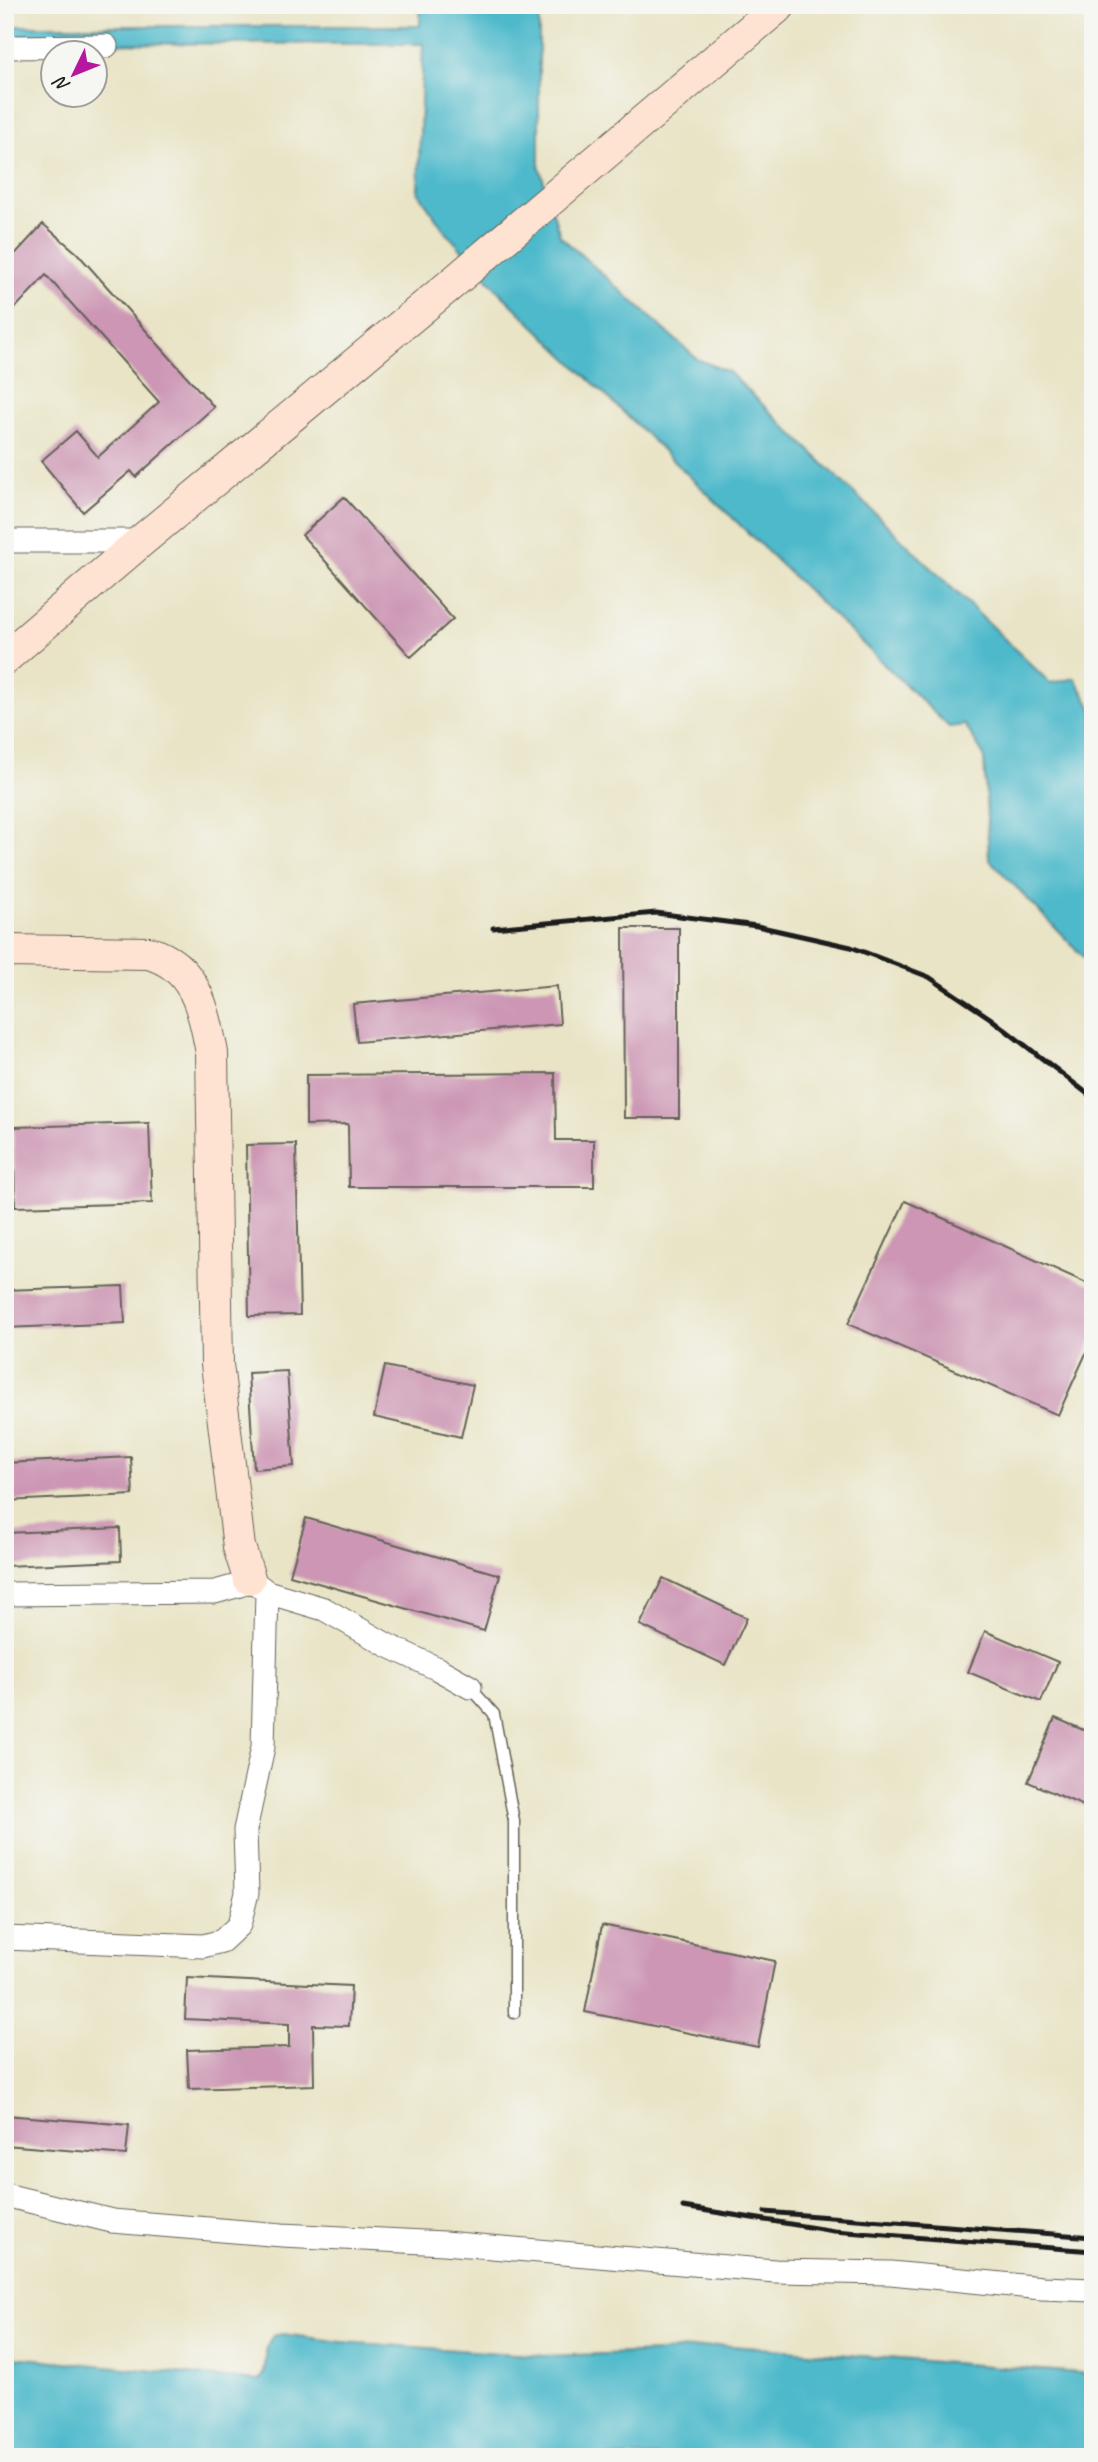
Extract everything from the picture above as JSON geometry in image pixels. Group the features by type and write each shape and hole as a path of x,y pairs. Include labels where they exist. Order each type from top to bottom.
{"main road":[{"path":"5,659 141,541 449,286 779,5"},
{"path":"5,951 149,953 166,957 182,972 203,1006 212,1053 217,1364 239,1547 258,1585"}],"street":[{"path":"5,47 38,47"},
{"path":"5,541 141,541"},
{"path":"5,1594 215,1592 240,1585 258,1585 324,1609 387,1646 470,1687"},
{"path":"5,1938 203,1946 222,1941 239,1925 247,1893 245,1830 263,1746 258,1585"},
{"path":"5,2195 112,2221 282,2235 444,2243 775,2271 891,2273 1042,2288 1093,2290"}],"lane":[{"path":"470,1687 494,1714 514,1821 514,2013"}],"water":[{"path":"420,5 539,5 539,165 560,236 697,359 729,372 1050,683 1075,678 1093,710 1093,967 989,859 984,756 965,725 949,727 501,294 444,230 418,192 423,44 108,43 108,38 38,38 38,43 5,43 5,26 420,26"},
{"path":"283,2334 342,2342 545,2356 663,2352 720,2345 1093,2374 1093,2457 5,2457 5,2356 257,2381 264,2375 269,2341 273,2336"}],"building":[{"path":"43,224 77,253 214,407 136,477 131,471 83,512 41,461 76,431 98,457 159,402 46,275 5,319 5,265"},
{"path":"344,497 453,619 411,657 302,535"},
{"path":"623,928 679,928 679,1118 624,1118"},
{"path":"557,986 560,1024 357,1042 353,1004"},
{"path":"555,1073 556,1140 594,1140 594,1187 349,1187 348,1124 306,1125 306,1075"},
{"path":"149,1123 152,1203 15,1207 13,1127"},
{"path":"296,1144 300,1315 249,1316 246,1145"},
{"path":"905,1201 1093,1286 1093,1338 1058,1415 848,1324"},
{"path":"123,1286 125,1323 5,1328 5,1290"},
{"path":"385,1366 473,1385 461,1437 374,1417"},
{"path":"287,1371 294,1466 254,1469 248,1373"},
{"path":"131,1457 133,1495 5,1501 5,1463"},
{"path":"306,1518 500,1575 484,1631 290,1575"},
{"path":"120,1528 121,1561 5,1566 5,1533"},
{"path":"663,1578 747,1618 725,1665 640,1625"},
{"path":"985,1631 1058,1662 1041,1702 968,1672"},
{"path":"1055,1718 1093,1734 1093,1810 1028,1782"},
{"path":"602,1925 775,1961 758,2047 585,2012"},
{"path":"187,1978 351,1986 349,2026 313,2025 314,2085 189,2089 187,2050 289,2047 289,2024 185,2019"},
{"path":"5,2115 129,2125 126,2155 5,2145"}],"railway":[{"path":"493,928 656,913 757,926 851,947 929,977 990,1018 1093,1098"},
{"path":"683,2207 834,2231 1093,2251"},
{"path":"765,2212 1093,2237"}]}
